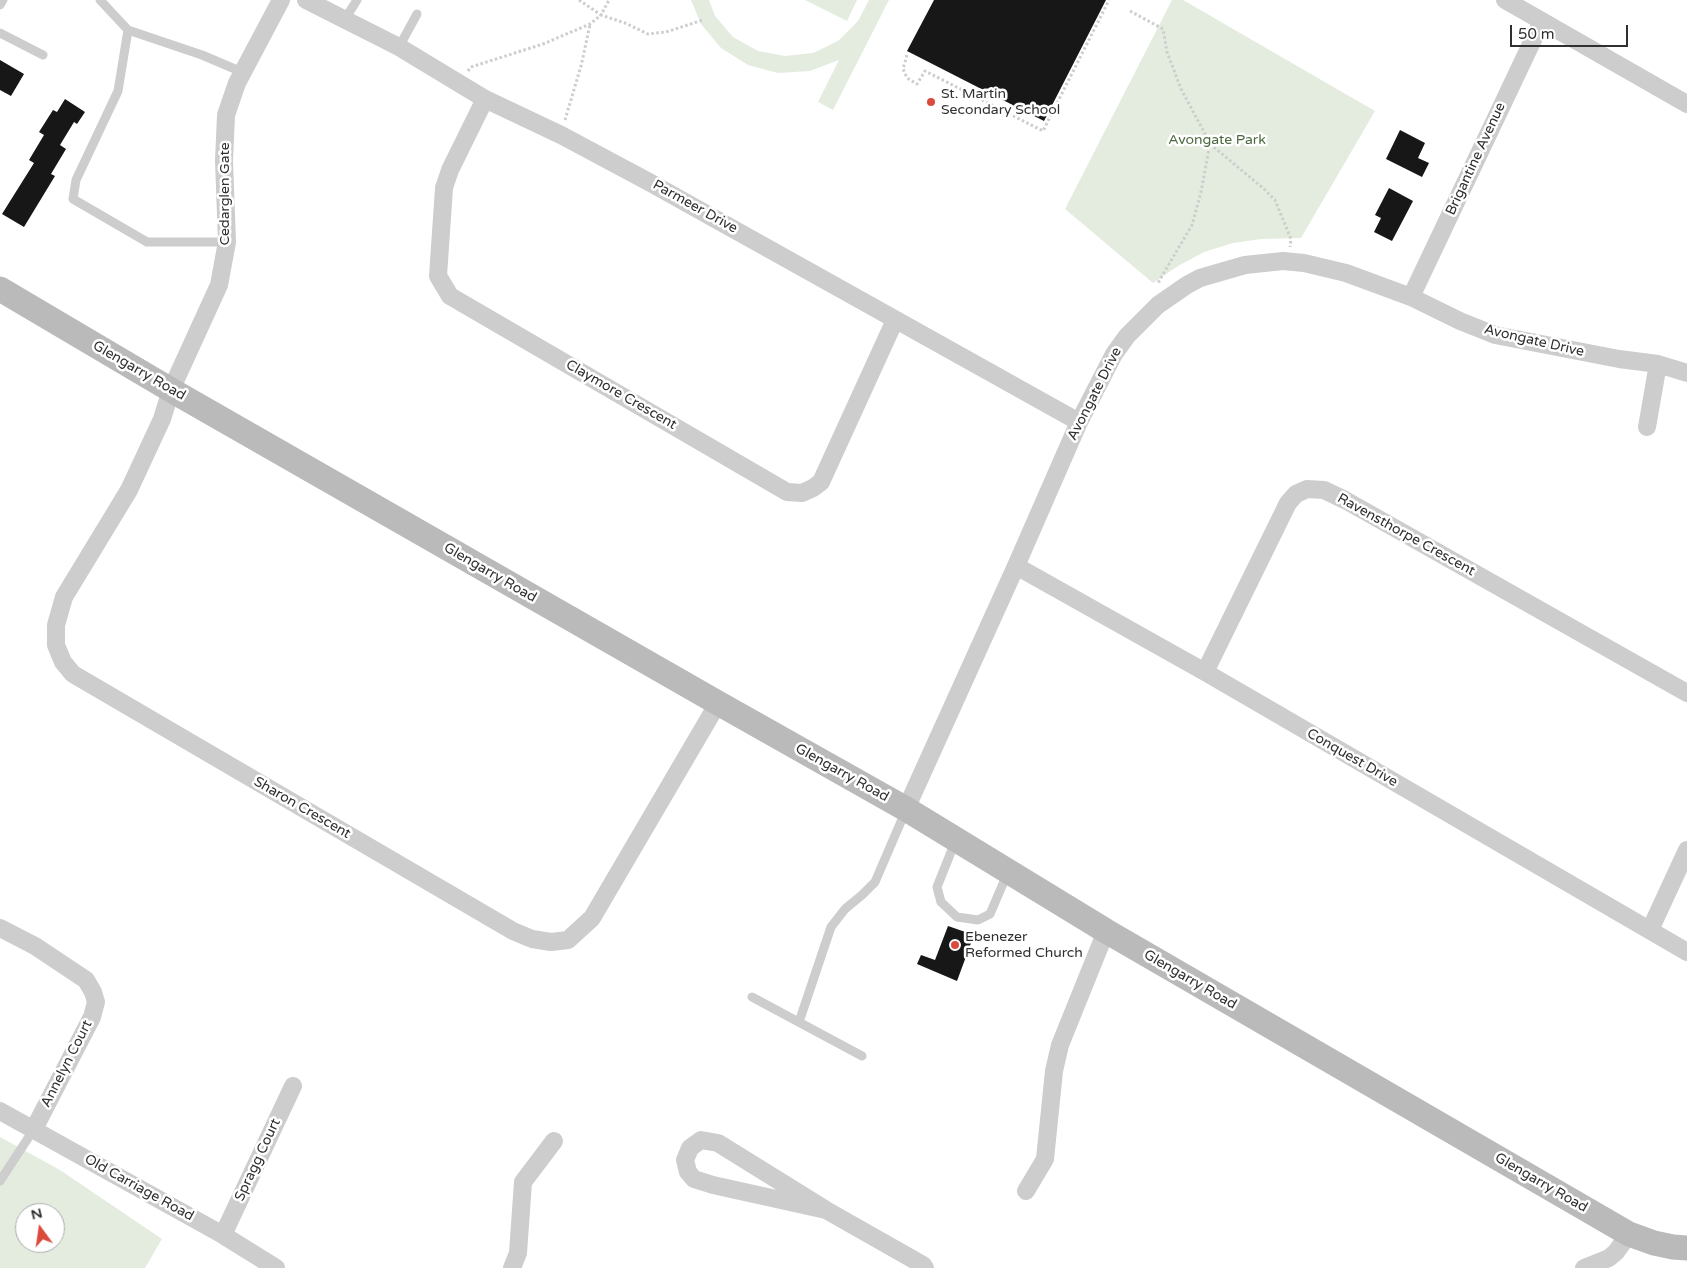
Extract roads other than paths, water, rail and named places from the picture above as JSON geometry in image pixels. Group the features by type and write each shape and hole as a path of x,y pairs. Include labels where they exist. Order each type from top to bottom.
{"street":[{"name":"Cedarglen Gate","path":"171,390 219,285 226,242 224,161 226,115 242,72 281,0"},
{"name":"Parmeer Drive","path":"306,0 399,47 485,99 561,135 649,182 1079,422"},
{"path":"1505,0 1687,104"},
{"name":"Brigantine Avenue","path":"1411,296 1542,22"},
{"name":"Claymore Crescent","path":"485,99 450,170 444,188 438,276 450,296 787,492 802,493 821,482 895,320"},
{"name":"Avongate Drive","path":"906,809 1079,422 1114,354 1126,336 1162,302 1186,285 1200,278 1245,265 1290,262 1346,273 1411,296 1460,321 1495,335 1618,359 1658,364 1687,372"},
{"name":"Glengarry Road","path":"0,289 171,390 718,704 906,809 1106,931 1629,1234 1654,1243 1687,1248"},
{"path":"1647,427 1658,364"},
{"name":"Sharon Crescent","path":"171,390 162,419 129,490 64,597 56,625 56,645 63,662 73,674 513,931 532,939 552,942 568,940 592,918 718,704"},
{"name":"Ravensthorpe Crescent","path":"1204,672 1288,503 1296,494 1307,489 1324,490 1345,500 1687,693"},
{"name":"Conquest Drive","path":"1016,566 1204,672 1687,952"},
{"path":"1650,930 1687,850"},
{"name":"Annelyn Court","path":"0,928 34,946 86,980 96,1002 92,1017 34,1129"},
{"path":"1026,1190 1045,1159 1054,1071 1060,1045 1106,931"},
{"name":"Spragg Court","path":"223,1235 293,1086"},
{"name":"Old Carriage Road","path":"0,1111 223,1235 276,1268"},
{"path":"826,1210 694,1179 688,1172 685,1160 690,1148 702,1140 718,1144 826,1210 923,1265 924,1268"},
{"path":"512,1268 518,1253 523,1182 554,1141"},
{"path":"1584,1268 1609,1258 1616,1252 1629,1234"}],"lane":[{"path":"0,5 3,0"},
{"path":"100,0 128,30 202,55 242,72"},
{"path":"345,19 357,0"},
{"path":"399,47 417,14"},
{"path":"128,30 118,90 76,180 73,200 147,242 226,242"},
{"path":"0,33 43,56"},
{"path":"798,1022 831,927 844,908 862,895 875,882 906,809"},
{"path":"956,839 937,887 941,902 957,918 978,920 990,914 1008,871"},
{"path":"752,997 862,1056"},
{"path":"0,1181 34,1129"}],"place":[{"name":"St. Martin Secondary School","path":"931,102"},
{"name":"Ebenezer Reformed Church","path":"955,945"}],"park label":[{"name":"Avongate Park","path":"1217,140"}]}
